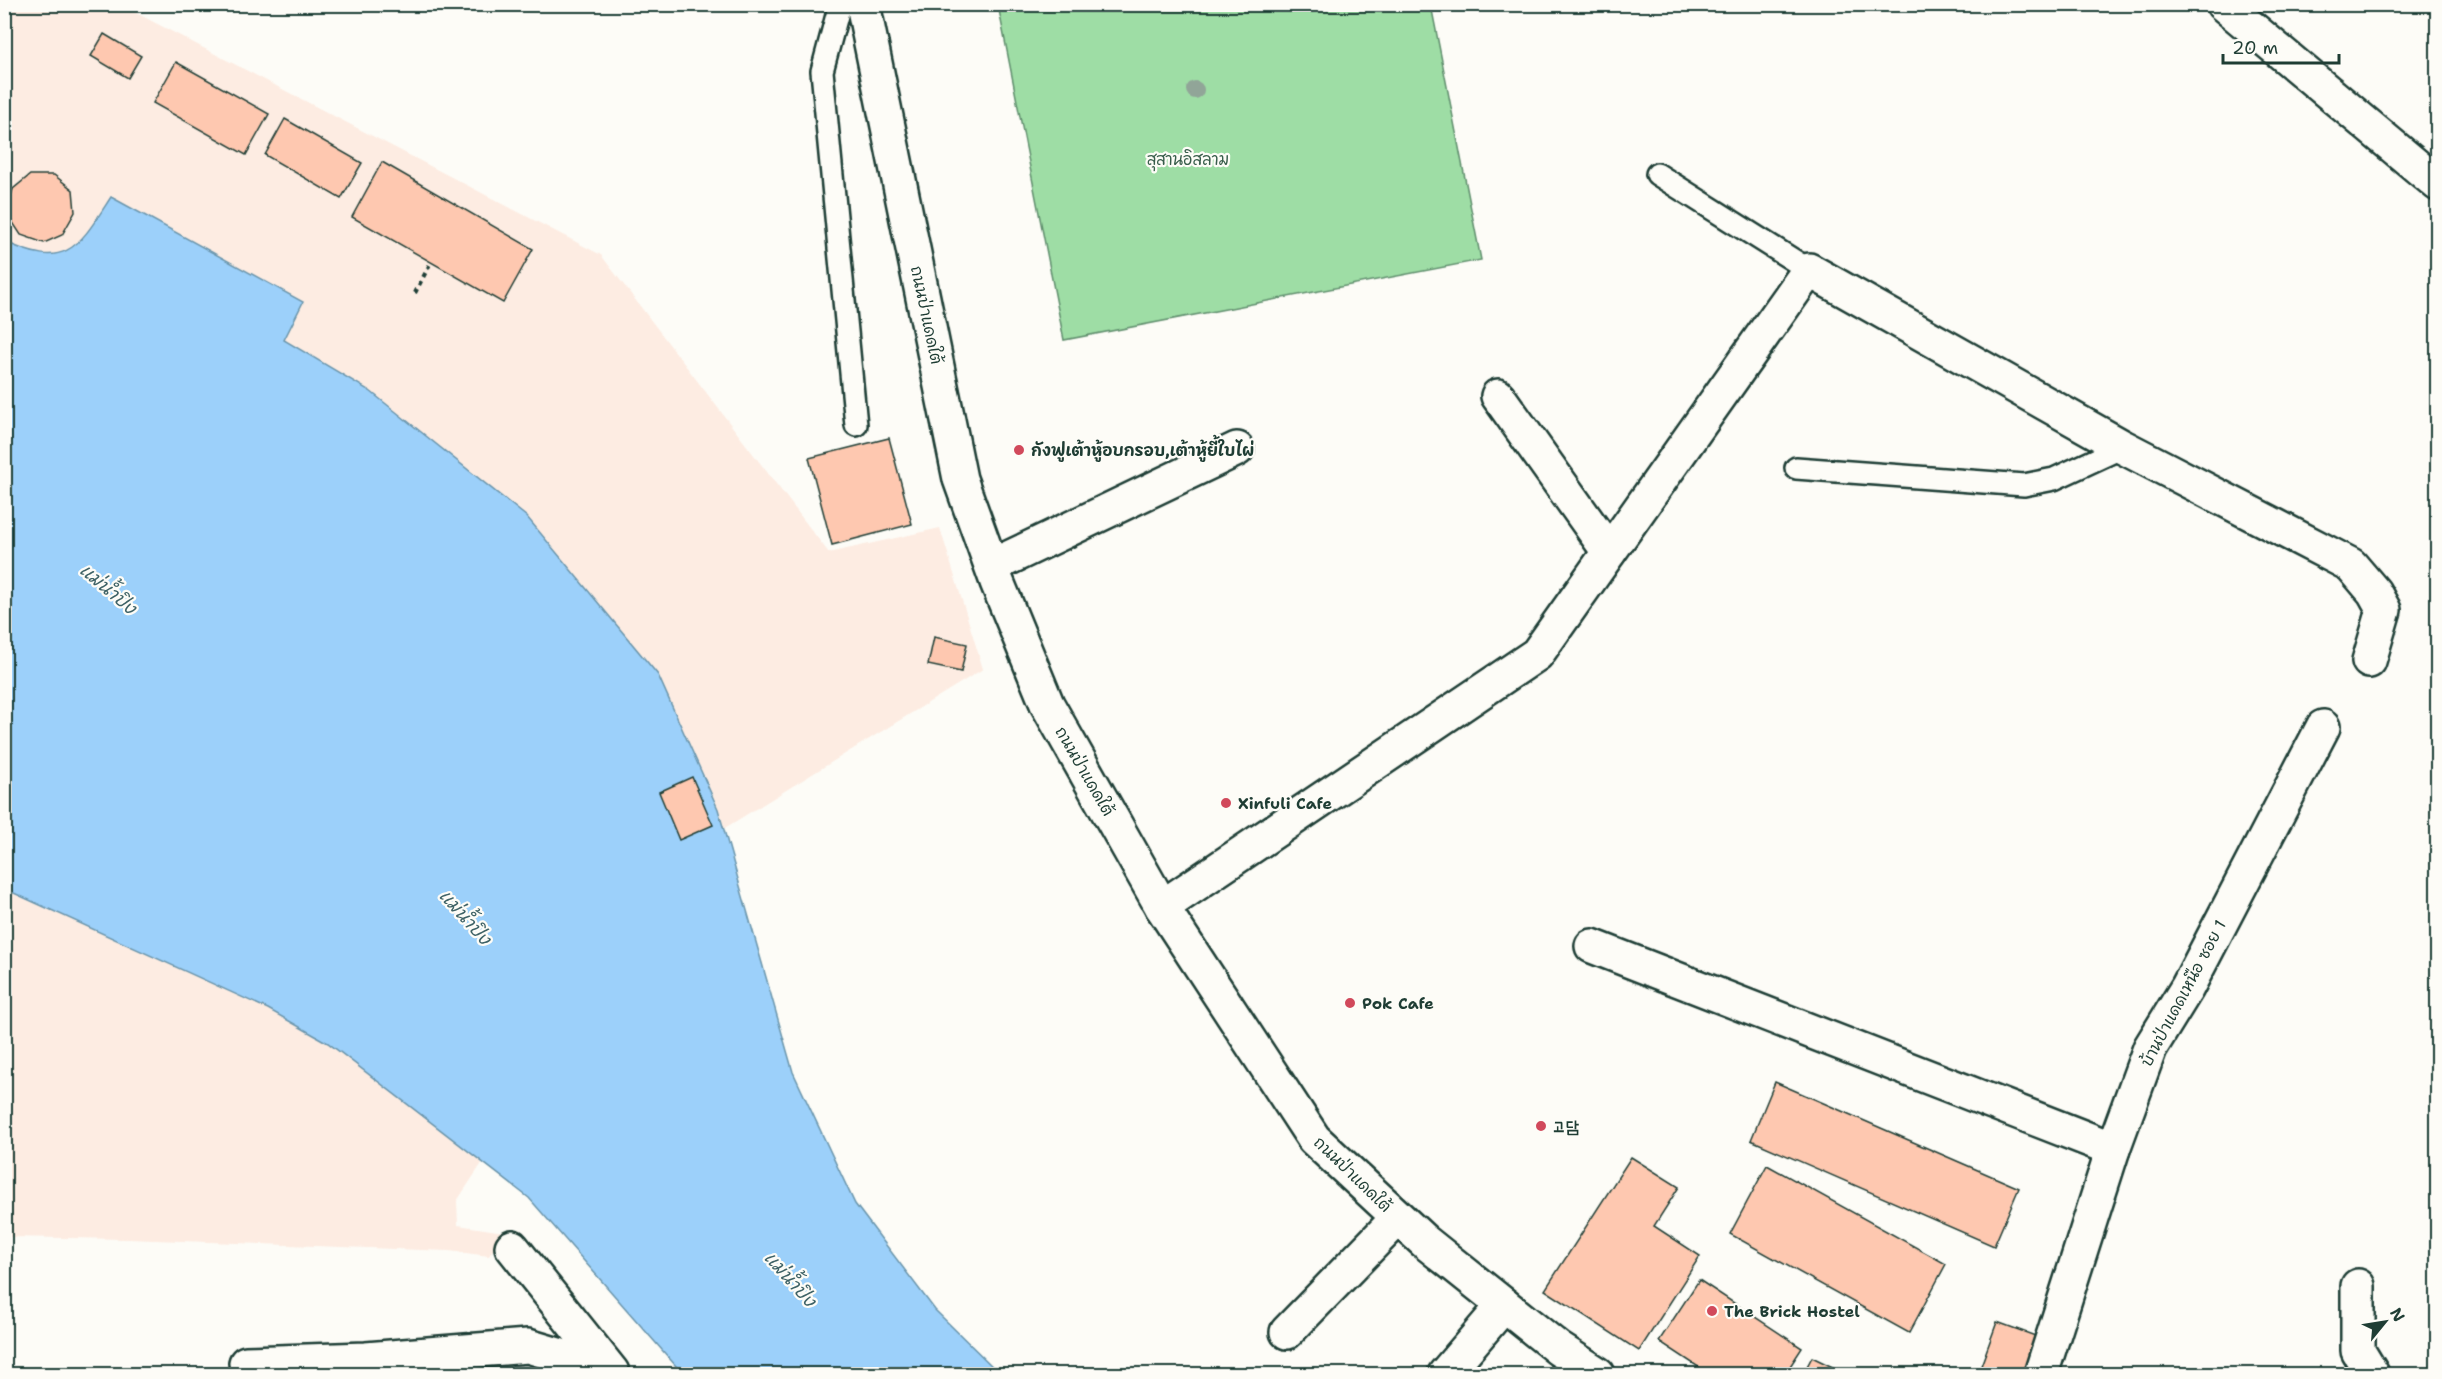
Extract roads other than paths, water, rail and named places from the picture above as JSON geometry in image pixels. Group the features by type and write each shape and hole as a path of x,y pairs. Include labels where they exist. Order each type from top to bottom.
{"street":[{"name":"ถนนป่าแดดใต้","path":"863,4 960,479 1047,704 1162,907 1314,1139 1424,1241 1560,1349 1598,1374"},
{"path":"2240,9 2438,184"},
{"path":"1162,907 1537,654 1809,270 2123,447 2351,565 2374,592 2384,610 2370,661"},
{"path":"1498,396 1609,552"},
{"path":"992,566 1237,449"},
{"name":"บ้านป่าแดดเหนือ ซอย 1","path":"2041,1374 2113,1149 2150,1048 2187,988 2323,727"},
{"path":"1592,946 2113,1149"},
{"path":"1287,1332 1398,1218"},
{"path":"512,1247 612,1374"},
{"path":"2358,1286 2358,1352 2372,1374"},
{"path":"1445,1374 1504,1305"},
{"path":"246,1363 366,1359 528,1346 576,1360 612,1374"}],"lane":[{"path":"840,4 822,71 856,425"},
{"path":"1657,174 1809,270"},
{"path":"1796,468 2024,485 2054,479 2123,447"}],"water":[{"name":"แม่น้ำปิง","path":"111,197 303,302 284,340 370,391 527,517 658,675 718,809 793,1072 855,1204 935,1310 1000,1374 683,1374 529,1198 328,1043 268,1009 5,889 4,241 25,250 57,254 80,241"}],"place":[{"name":"กังฟูเต้าหู้อบกรอบ,เต้าหู้ยี้ใบไผ่","path":"1019,450"},
{"name":"Xinfuli Cafe","path":"1226,803"},
{"name":"Pok Cafe","path":"1350,1003"},
{"name":"고담","path":"1541,1126"},
{"name":"The Brick Hostel","path":"1712,1311"}],"park label":[{"name":"สุสานอิสลาม","path":"1188,159"}]}
